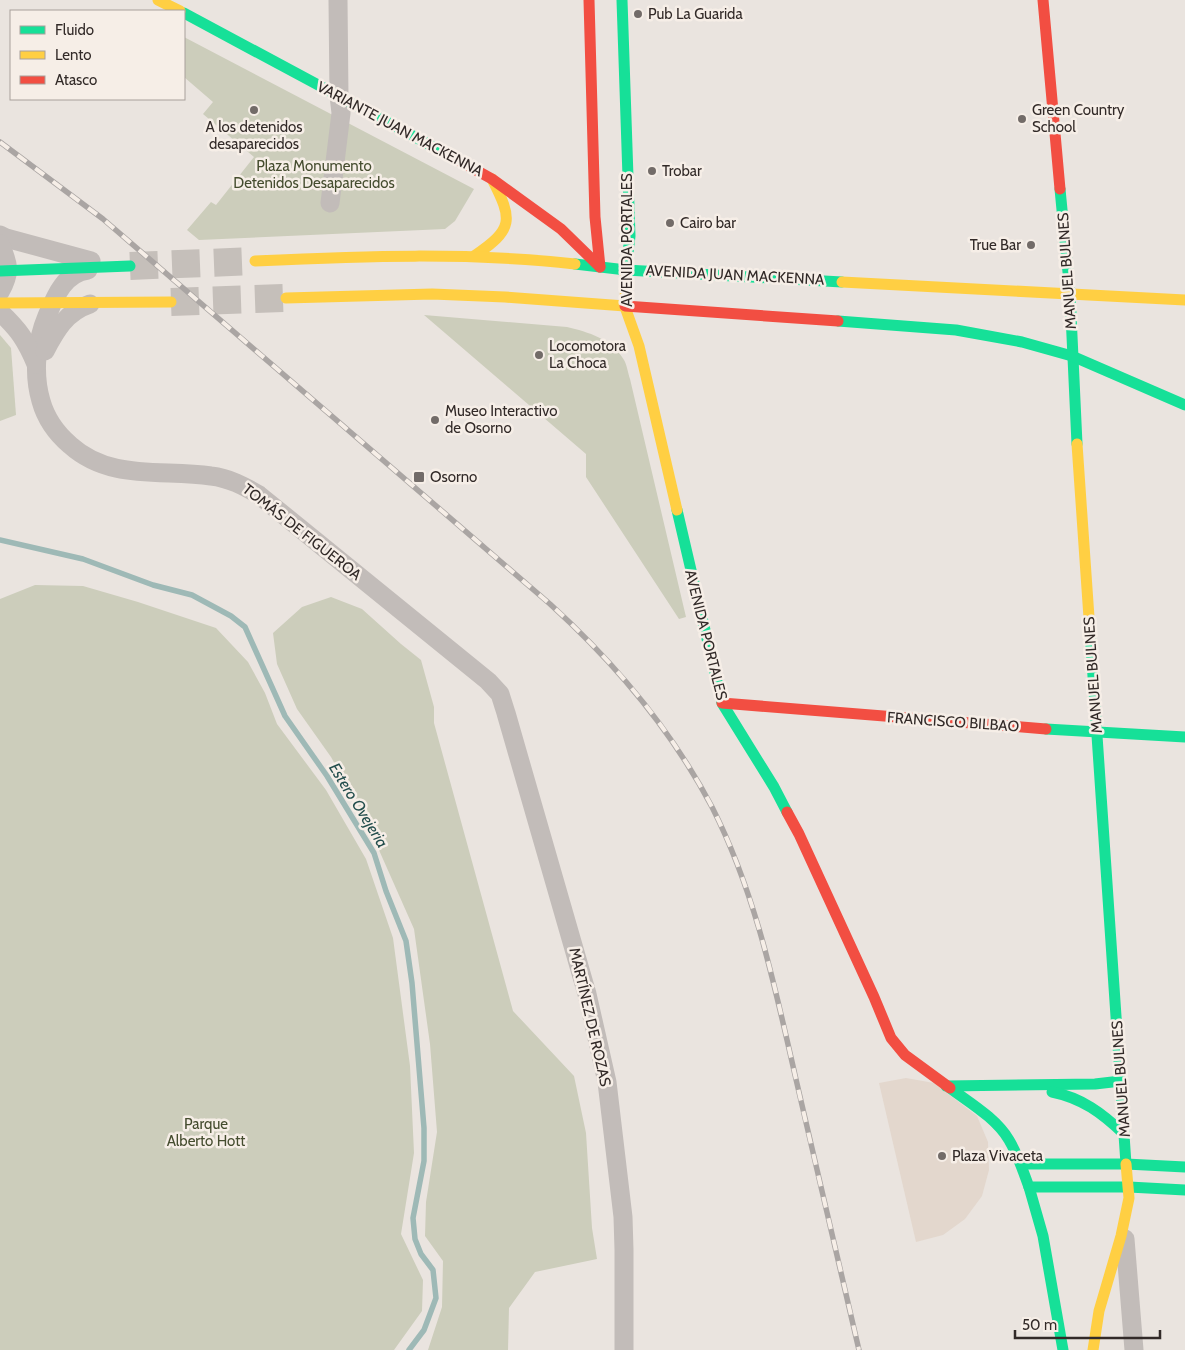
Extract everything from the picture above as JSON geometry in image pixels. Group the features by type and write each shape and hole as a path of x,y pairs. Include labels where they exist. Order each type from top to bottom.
{"main road":[{"path":"158,0 178,10"},
{"name":"MANUEL BULNES","path":"1043,0 1070,293 1072,356 1129,1187 1124,1222"},
{"name":"AVENIDA PORTALES","path":"592,7 596,83 595,217 600,267"},
{"name":"AVENIDA PORTALES","path":"619,7 620,82 630,236 626,270 625,307 639,346 722,703 774,786 799,834 891,1038 904,1055 984,1113 1008,1138 1021,1164 1043,1236 1063,1350"},
{"name":"VARIANTE JUAN MACKENNA","path":"185,14 492,179 560,230 600,267"},
{"path":"474,256 499,240 508,219 505,205 492,179"},
{"name":"AVENIDA JUAN MACKENNA","path":"255,261 404,256 474,256 626,270 1185,300"},
{"path":"5,271 123,266"},
{"path":"600,267 625,307"},
{"path":"286,298 432,294 505,297 956,330 1022,342 1072,356 1185,405"},
{"path":"0,303 171,302"},
{"name":"FRANCISCO BILBAO","path":"722,703 1097,733 1185,737"},
{"path":"946,1086 1095,1084 1121,1081"},
{"path":"1004,1097 1014,1094 1050,1092 1073,1096 1093,1106 1124,1134"},
{"path":"996,1109 998,1127"},
{"path":"1021,1164 1126,1164 1185,1167"},
{"path":"1029,1187 1129,1187 1185,1190"},
{"path":"1093,1350 1100,1302 1124,1222"}],"street":[{"path":"330,204 341,113 339,96 338,0"},
{"path":"0,235 123,266"},
{"path":"0,244 5,255 6,282 0,292"},
{"name":"TOMÁS DE FIGUEROA","path":"123,266 82,271 73,276 58,291 45,320 37,366 39,393 44,411 51,425 63,439 78,452 96,463 114,469 212,476 238,483 267,502 488,681 500,694"},
{"path":"37,366 56,330 64,320 80,308 94,303"},
{"name":"TOMÁS DE FIGUEROA","path":"0,312 27,342 37,366"},
{"name":"MARTÍNEZ DE ROZAS","path":"500,694 588,994 605,1073 623,1217 624,1350"},
{"name":"MANUEL BULNES","path":"1124,1222 1134,1350"}],"green space":[{"name":"Plaza Monumento Detenidos Desaparecidos","path":"185,38 474,189 455,221 445,229 199,240 187,230 211,202 216,205 254,157 203,114 213,102 185,78"},
{"path":"424,315 567,327 599,338 619,353 625,362 630,379 686,617 679,619 586,477 586,454"},
{"path":"0,335 11,348 16,415 0,421"},
{"name":"Parque Alberto Hott","path":"35,585 83,586 216,628 248,662 265,693 277,724 326,790 366,859 393,938 410,1066 414,1153 401,1234 423,1280 422,1311 394,1350 0,1350 0,599"},
{"path":"331,597 362,609 421,660 434,707 434,723 513,1011 574,1076 586,1133 592,1228 597,1259 535,1272 509,1308 508,1350 428,1350 442,1307 443,1261 425,1236 426,1202 437,1132 430,1044 414,929 363,814 331,757 297,709 277,664 273,633 302,607"}],"shaded area":[{"name":"Plaza Vivaceta","path":"906,1078 934,1083 977,1116 988,1142 989,1170 982,1196 965,1219 943,1235 916,1242 879,1083"}],"waterway":[{"name":"Estero Ovejeria","path":"0,540 83,559 153,585 192,595 231,616 245,627 285,716 327,776 374,853 386,891 406,941 412,983 424,1128 424,1161 413,1218 415,1239 421,1254 433,1270 436,1298 424,1330 409,1350"}],"tunnel":[{"path":"130,266 255,261"},
{"path":"171,302 286,298"}],"railway":[{"path":"0,142 103,219 550,604 597,650 640,698 660,724 696,778 712,807 727,839 752,905 771,972 859,1350"}],"traffic: fast":[{"path":"622,0 630,236 626,270"},
{"path":"185,14 456,159"},
{"path":"1060,189 1070,293 1077,444"},
{"path":"575,264 626,270 842,282"},
{"path":"0,271 130,266"},
{"path":"838,321 956,330 1022,342 1072,356 1185,405"},
{"path":"677,510 722,703 774,787 787,812"},
{"path":"1090,632 1126,1164"},
{"path":"1046,729 1185,737"},
{"path":"946,1086 1095,1084 1121,1081"},
{"path":"950,1088 982,1111 1004,1132 1015,1151 1029,1187 1129,1187 1185,1190"},
{"path":"1052,1092 1073,1098 1091,1107 1124,1134"},
{"path":"1021,1164 1126,1164 1185,1167"},
{"path":"1029,1187 1043,1236 1063,1350"}],"traffic: slow":[{"path":"158,0 178,10"},
{"path":"474,256 497,238 503,231 506,223 504,205 492,179"},
{"path":"255,261 455,256 575,264"},
{"path":"626,270 625,307 639,346 677,510"},
{"path":"842,282 1185,300"},
{"path":"286,298 432,294 505,297 625,306"},
{"path":"0,303 171,302"},
{"path":"1077,444 1090,632"},
{"path":"1093,1350 1099,1311 1121,1236 1129,1198 1126,1164"}],"traffic: jam":[{"path":"589,0 595,217 600,267"},
{"path":"1043,0 1060,189"},
{"path":"456,159 492,179 561,229 600,267"},
{"path":"625,306 838,321"},
{"path":"722,703 1046,729"},
{"path":"787,812 799,834 891,1038 905,1055 950,1088"}],"place":[{"name":"Pub La Guarida","path":"638,14"},
{"name":"A los detenidos desaparecidos","path":"254,110"},
{"name":"Green Country School","path":"1022,119"},
{"name":"Trobar","path":"652,171"},
{"name":"Cairo bar","path":"670,223"},
{"name":"True Bar","path":"1031,245"},
{"name":"Locomotora La Choca","path":"539,355"},
{"name":"Museo Interactivo de Osorno","path":"435,420"},
{"name":"Osorno","path":"419,477"},
{"name":"Plaza Vivaceta","path":"942,1156"}]}
